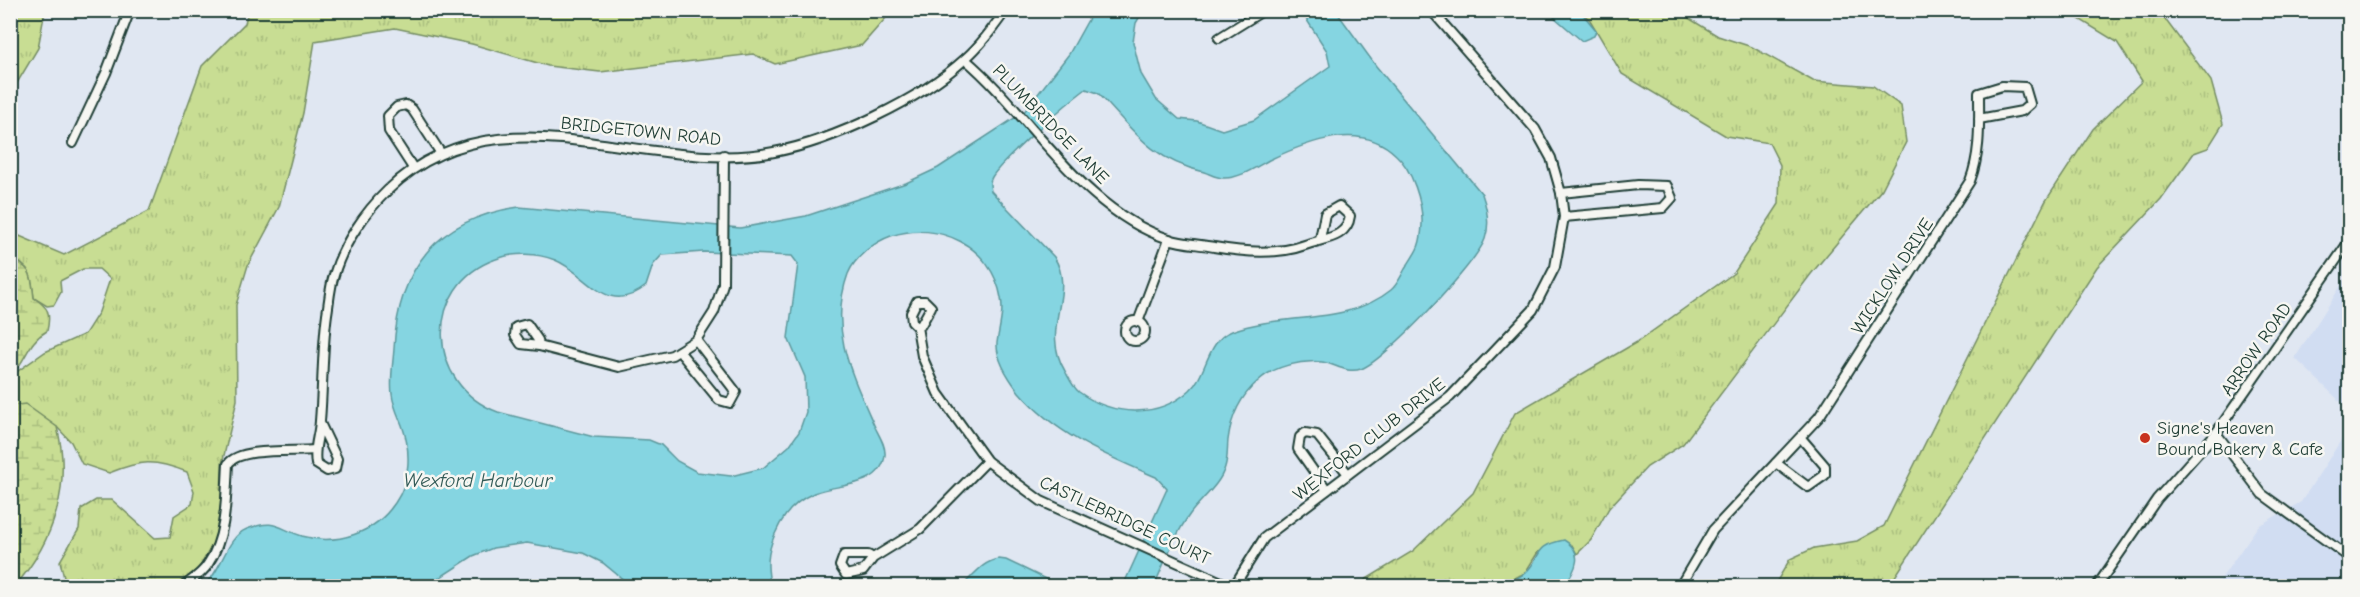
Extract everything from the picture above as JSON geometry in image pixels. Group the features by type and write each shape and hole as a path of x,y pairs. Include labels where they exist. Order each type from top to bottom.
{"street":[{"path":"73,143 106,73 130,10"},
{"name":"BRIDGETOWN ROAD","path":"320,423 337,459 335,469 327,471 316,464 314,450 320,423 324,336 334,275 361,220 381,197 413,168 440,152 477,141 543,136 724,155 773,153 863,125 950,72 981,44 1006,10"},
{"path":"1219,38 1264,10"},
{"name":"WEXFORD CLUB DRIVE","path":"1232,586 1264,538 1450,397 1533,310 1555,267 1564,217 1561,193 1551,158 1535,129 1431,10"},
{"name":"PLUMBRIDGE LANE","path":"965,59 1086,187 1118,211 1169,239 1238,251 1297,248 1339,235 1345,230 1350,216 1346,209 1339,206 1325,214 1320,239"},
{"name":"WICKLOW DRIVE","path":"1680,586 1713,530 1820,417 1970,181 1978,159 1979,93 2002,86 2025,87 2030,104 2022,111 1979,119"},
{"path":"413,168 398,147 388,123 392,111 406,105 419,116 440,152"},
{"path":"539,346 619,367 672,355 696,340 714,312 723,284 724,155"},
{"path":"1561,193 1638,185 1667,186 1672,198 1664,208 1564,217"},
{"path":"1138,322 1169,239"},
{"name":"ARROW ROAD","path":"2097,586 2157,499 2216,433 2349,240"},
{"name":"CASTLEBRIDGE COURT","path":"917,327 922,356 938,393 987,461 1041,501 1232,586"},
{"path":"679,351 719,400 730,403 735,392 696,340"},
{"path":"1327,490 1298,449 1300,437 1305,433 1317,435 1348,474"},
{"path":"2216,433 2262,494 2349,558"},
{"path":"1776,463 1808,486 1825,475 1825,466 1801,438"},
{"path":"184,586 207,566 212,557 221,528 228,464 231,459 248,453 314,450"},
{"path":"873,558 920,529 987,461"}],"shaded area":[{"path":"2349,273 2349,410 2295,358"},
{"path":"2349,428 2349,586 2216,586 2258,526 2301,502"}],"green space":[{"path":"11,10 45,11 38,48 11,93"},
{"path":"248,11 892,11 862,45 775,64 753,54 600,72 548,66 472,44 395,28 315,41 303,113 279,207 248,265 236,305 237,400 222,464 221,503 215,540 199,568 176,586 66,586 60,561 79,529 81,509 96,500 112,500 155,538 170,537 174,516 192,504 194,491 187,472 165,465 139,464 109,473 82,464 71,442 57,427 11,406 11,376 45,352 85,334 99,312 110,279 99,269 83,269 60,281 61,292 54,305 47,306 34,298 27,269 11,258 10,232 64,255 149,211 202,66 245,23"},
{"path":"1580,11 1677,11 1718,36 1752,47 1813,81 1873,86 1901,106 1906,142 1882,189 1811,274 1683,444 1647,467 1609,508 1591,540 1577,554 1572,545 1538,552 1525,573 1499,586 1355,586 1413,551 1473,493 1515,413 1637,342 1734,273 1779,204 1780,165 1769,143 1726,136 1622,74 1590,20"},
{"path":"2066,11 2159,11 2211,81 2223,124 2208,148 2194,153 2161,199 2097,267 1889,586 1774,586 1790,559 1814,548 1857,541 1884,526 2045,202 2093,129 2142,81 2117,42"},
{"path":"11,258 27,269 34,298 46,308 49,320 47,331 35,340 11,376"},
{"path":"25,404 57,427 61,449 61,491 56,512 40,550 29,569 15,586 11,586 11,406"}],"water":[{"name":"Wexford Harbour","path":"1093,11 1143,11 1136,23 1133,42 1141,74 1156,99 1179,119 1197,121 1222,130 1254,120 1330,66 1327,51 1301,11 1336,11 1376,66 1482,194 1488,222 1485,239 1449,289 1409,331 1373,362 1356,370 1346,370 1322,362 1297,363 1272,371 1252,387 1241,400 1234,415 1229,431 1223,474 1184,522 1154,586 1123,586 1167,489 1156,477 1100,452 1065,432 1033,407 1007,375 999,356 997,343 1002,304 996,280 987,264 961,241 945,235 909,232 878,242 860,256 848,274 842,294 842,333 845,351 858,388 883,443 885,455 882,466 867,479 814,493 790,509 778,527 770,547 768,573 771,586 631,586 603,563 583,553 527,543 493,548 473,556 427,586 204,586 210,580 234,539 247,529 271,524 315,539 342,538 377,522 395,503 404,485 408,465 405,435 391,389 397,320 404,294 414,271 427,252 444,236 465,223 490,213 519,207 740,228 806,216 906,183 938,168 1024,112 1069,54","holes":["1086,89 1098,93 1133,131 1156,151 1186,167 1221,178 1241,175 1269,160 1317,141 1350,136 1367,138 1382,144 1402,161 1412,177 1422,216 1418,248 1395,286 1374,301 1335,314 1251,325 1223,336 1212,350 1196,383 1190,390 1164,406 1150,410 1120,410 1092,400 1075,388 1058,355 1056,326 1062,284 1060,270 1054,257 991,191 990,184 998,169 1021,145","704,252 792,256 798,264 788,338 805,377 806,412 799,432 789,446 763,468 731,476 697,472 677,461 661,445 649,440 594,437 498,412 474,399 457,381 446,359 442,336 445,312 455,290 472,272 496,259 518,254 555,260 567,266 598,290 620,297 632,295 646,286 653,265 662,255"]},
{"path":"1547,11 1580,11 1596,30 1594,36 1582,41"},
{"path":"1564,540 1575,550 1576,562 1564,586 1499,586 1525,573 1547,545"},
{"path":"999,559 1006,560 1060,586 962,586 983,566"}],"place":[{"name":"Signe's Heaven Bound Bakery & Cafe","path":"2145,438"}]}
